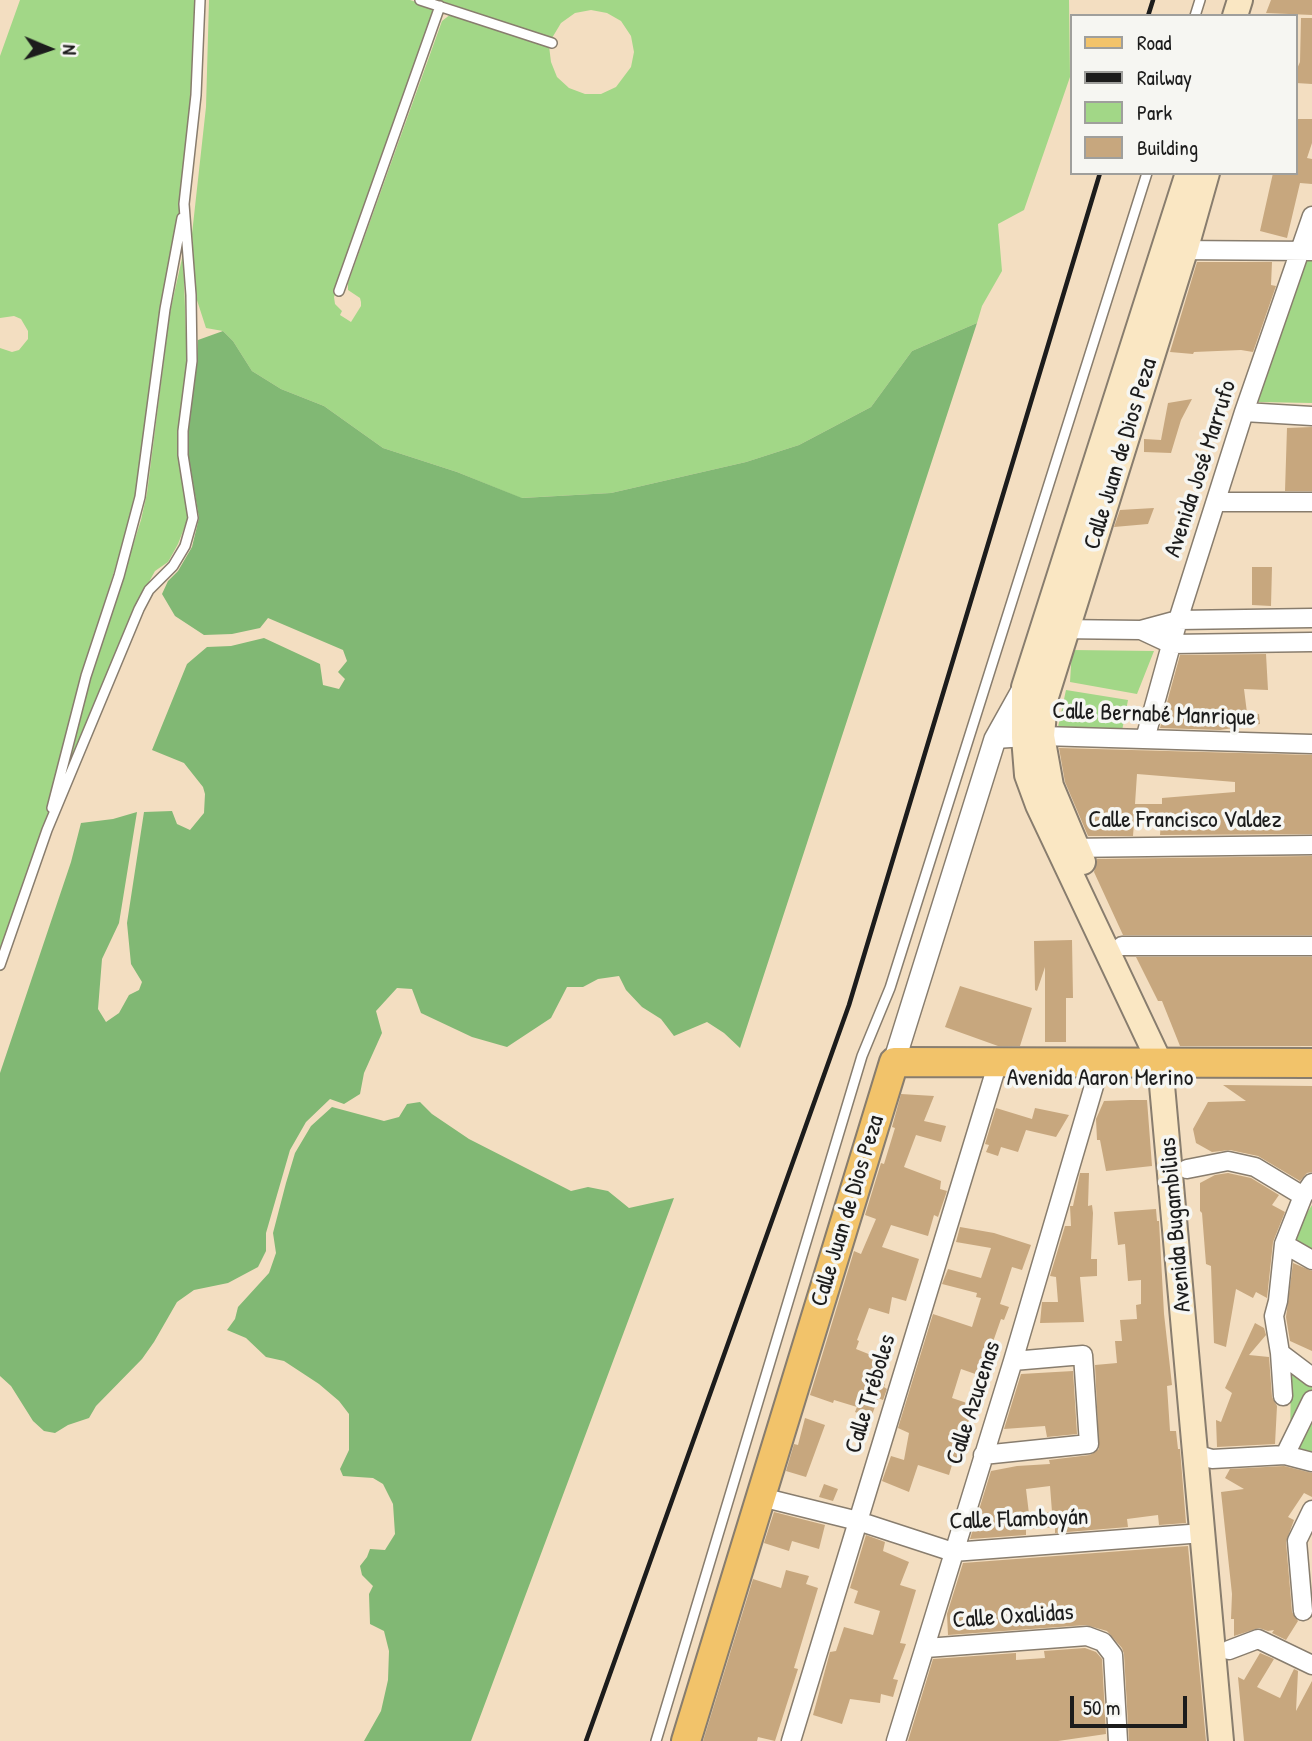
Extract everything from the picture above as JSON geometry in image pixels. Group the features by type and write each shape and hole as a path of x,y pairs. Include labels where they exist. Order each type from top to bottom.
{"main road":[{"name":"Calle Juan de Dios Peza","path":"1175,250 1188,175"},
{"name":"Calle Juan de Dios Peza","path":"1033,736 1045,701 1055,628 1175,250 1206,175"},
{"name":"Calle Juan de Dios Peza","path":"1033,736 1024,687 1055,628"},
{"name":"Avenida Bugambilias","path":"1033,736 1051,786 1067,848 1169,1071 1204,1457 1229,1650 1228,1730"},
{"name":"Avenida Bugambilias","path":"1067,848 1122,946 1169,1071 1187,1169 1204,1457 1202,1533 1228,1730"},
{"name":"Avenida Aaron Merino","path":"996,1070 1096,1079 1169,1071 1312,1063"},
{"name":"Calle Juan de Dios Peza","path":"686,1741 891,1070"},
{"name":"Avenida Aaron Merino","path":"891,1070 1169,1071 1312,1080"}],"street":[{"name":"Avenida José Marrufo","path":"1145,739 1178,620 1244,412 1306,251 1312,216"},
{"path":"1175,250 1306,251"},
{"path":"1244,412 1312,416"},
{"path":"1216,502 1312,502"},
{"path":"1055,628 1141,629 1178,620 1312,618"},
{"path":"1141,629 1171,644 1312,642"},
{"name":"Calle Juan de Dios Peza","path":"891,1070 995,739 1024,687"},
{"name":"Calle Bernabé Manrique","path":"995,739 1033,736 1312,744"},
{"name":"Calle Francisco Valdez","path":"1067,848 1312,845"},
{"path":"1122,946 1312,946"},
{"name":"Calle Tréboles","path":"791,1741 996,1070"},
{"name":"Calle Azucenas","path":"896,1741 1013,1361 1096,1079"},
{"path":"1187,1169 1228,1161 1255,1167 1307,1189 1284,1244 1278,1301 1273,1316 1280,1353 1283,1396"},
{"path":"1284,1244 1312,1260"},
{"path":"1280,1353 1312,1377"},
{"path":"983,1455 1089,1444 1083,1355 1013,1361"},
{"path":"1285,1455 1312,1400"},
{"path":"1204,1457 1285,1455 1312,1462"},
{"name":"Calle Flamboyán","path":"761,1497 858,1521 953,1552 1202,1533"},
{"path":"1303,1611 1305,1578 1297,1541 1312,1510"},
{"name":"Calle Oxalidas","path":"926,1648 1087,1636 1103,1642 1113,1655 1114,1741"},
{"path":"1229,1650 1258,1639 1308,1663 1312,1644"}],"lane":[{"path":"47,830 86,676 119,576 140,497 165,309 184,204 196,95 200,0"},
{"path":"421,0 552,43"},
{"path":"338,291 440,6"},
{"path":"656,1741 862,1056 887,996 1146,175"},
{"path":"0,965 47,830 139,609 149,590 173,566 185,546 193,518 183,455 183,431 192,361 191,295 184,204"}],"green space":[{"path":"20,0 197,0 187,179 139,491 83,672 41,842 0,972 0,348 12,352 19,350 28,339 28,331 21,319 14,316 0,318 0,56"},
{"path":"209,0 410,0 432,7 434,17 334,297 335,304 342,311 340,315 351,322 361,302 360,298 348,290 348,283 442,21 451,14 549,46 557,77 569,88 585,94 601,94 616,87 631,67 634,52 631,36 621,21 607,13 591,10 575,13 561,23 552,38 438,0 1069,0 1070,77 1024,210 998,224 1002,271 982,306 977,323 912,351 871,407 799,445 746,462 611,493 521,498 457,472 383,448 324,406 281,389 252,371 233,341 223,331 206,328 195,294 192,234 206,107"},
{"path":"183,254 187,361 178,431 188,518 168,562 155,571 135,607 65,779 92,674 141,520 147,493 170,312"},
{"path":"1306,259 1312,260 1312,403 1258,402"},
{"path":"977,323 740,1048 707,1022 674,1036 661,1019 642,1007 626,990 619,976 598,979 583,987 567,987 551,1018 507,1047 472,1037 421,1013 412,989 397,988 376,1011 382,1033 364,1073 360,1094 344,1104 330,1099 306,1122 290,1150 266,1233 266,1251 258,1267 228,1283 194,1290 177,1302 142,1359 96,1406 89,1418 55,1433 44,1431 33,1421 11,1386 0,1376 0,1073 71,862 81,823 113,819 137,812 119,923 102,959 98,1009 106,1022 119,1013 129,995 139,990 142,982 131,964 127,923 144,812 172,811 177,824 190,830 204,813 203,787 184,763 152,750 187,664 207,647 231,646 264,638 320,664 323,685 339,689 345,679 338,672 347,661 343,650 268,618 260,628 232,634 204,635 175,616 162,594 192,547 199,518 188,454 198,340 223,331 233,341 252,371 281,389 324,406 383,448 457,472 522,498 611,493 746,462 799,445 871,407 912,351"},
{"path":"1072,650 1154,651 1137,694 1070,682"},
{"path":"1066,690 1128,700 1121,736 1058,727"},
{"path":"420,1102 432,1114 469,1139 571,1191 588,1187 608,1191 629,1208 674,1198 471,1741 364,1741 381,1711 388,1680 389,1651 384,1631 370,1624 369,1594 373,1586 362,1575 360,1566 370,1549 385,1550 395,1534 393,1504 383,1484 373,1478 343,1476 340,1469 349,1450 349,1414 339,1401 284,1361 266,1357 246,1338 227,1330 235,1319 238,1307 269,1273 276,1253 273,1233 286,1183 295,1153 311,1126 332,1107 384,1121 399,1117 407,1104"},
{"path":"1312,1205 1312,1252 1291,1239"},
{"path":"1291,1367 1312,1370 1312,1455 1290,1451"}],"building":[{"path":"1271,0 1312,0 1312,15 1266,13"},
{"path":"1301,18 1312,18 1312,84 1298,83"},
{"path":"1298,119 1312,119 1312,143 1307,158 1312,159 1312,184 1300,183 1287,238 1260,231 1273,175 1298,175"},
{"path":"1197,262 1272,262 1271,285 1276,286 1253,352 1170,352"},
{"path":"1192,399 1181,420 1171,453 1144,452 1144,439 1161,440 1168,403"},
{"path":"1312,427 1312,491 1285,491 1287,428"},
{"path":"1154,508 1148,524 1114,527 1120,510"},
{"path":"1252,567 1272,567 1271,606 1252,605"},
{"path":"1266,654 1268,690 1244,689 1247,713 1259,714 1260,724 1220,730 1160,728 1180,655"},
{"path":"1059,748 1312,755 1312,834 1160,835 1161,822 1134,823 1133,836 1088,836 1065,782","holes":["1137,774 1235,782 1235,792 1162,798 1162,804 1135,804"]},
{"path":"1312,856 1312,935 1123,935 1094,872 1097,859"},
{"path":"1072,940 1073,998 1066,998 1066,1042 1045,1042 1045,967 1037,991 1034,941"},
{"path":"1136,957 1312,957 1312,1046 1180,1046 1162,1001 1158,1001"},
{"path":"960,986 1032,1008 1020,1046 998,1046 945,1027"},
{"path":"1223,1085 1312,1086 1312,1172 1307,1173 1300,1181 1258,1156 1230,1150 1212,1152 1196,1143 1193,1129 1208,1102 1246,1101"},
{"path":"901,1094 934,1096 924,1121 946,1126 941,1142 916,1135 904,1167 941,1181 940,1189 947,1191 938,1217 934,1215 928,1236 891,1225 882,1247 919,1259 906,1301 892,1297 889,1314 869,1308 857,1340 856,1349 876,1357 873,1364 877,1366 873,1380 885,1384 887,1389 883,1400 878,1398 871,1418 855,1412 857,1407 810,1395 854,1251 861,1254 876,1219 865,1215 895,1128 892,1127"},
{"path":"1147,1100 1152,1166 1106,1171 1100,1140 1097,1140 1096,1119 1104,1101"},
{"path":"996,1108 1032,1119 1035,1108 1069,1115 1056,1137 1026,1130 1018,1152 1001,1147 998,1156 986,1152 989,1145 985,1144"},
{"path":"1080,1173 1089,1173 1088,1206 1092,1205 1093,1213 1091,1259 1097,1259 1097,1276 1080,1277 1084,1322 1040,1323 1042,1302 1058,1302 1056,1277 1050,1276 1065,1226 1071,1226 1070,1206 1073,1206"},
{"path":"1228,1173 1251,1178 1279,1195 1272,1205 1285,1212 1273,1242 1267,1298 1256,1292 1253,1298 1236,1289 1226,1347 1214,1343 1211,1266 1206,1264 1200,1183 1215,1175"},
{"path":"1156,1209 1159,1221 1164,1314 1172,1385 1167,1386 1170,1431 1176,1431 1180,1449 1186,1523 1159,1525 1158,1515 1127,1519 1128,1527 1055,1533 1055,1527 1026,1529 1026,1535 970,1539 991,1471 1050,1464 1049,1460 1090,1455 1099,1449 1095,1365 1117,1363 1115,1341 1122,1341 1120,1320 1137,1319 1136,1305 1141,1304 1141,1280 1128,1281 1125,1244 1118,1245 1114,1212","holes":["1050,1486 1052,1512 1029,1514 1026,1489"]},
{"path":"960,1227 994,1233 1031,1245 1022,1270 1012,1267 1000,1304 1009,1307 1004,1320 1001,1319 981,1376 961,1369 952,1398 973,1405 958,1459 954,1458 949,1475 918,1465 909,1492 882,1481 891,1456 904,1460 909,1433 898,1428 933,1314 972,1327 981,1298 976,1297 977,1293 942,1284 948,1269 981,1278 991,1248 956,1242"},
{"path":"1293,1263 1312,1271 1312,1351 1290,1341 1286,1317"},
{"path":"1255,1323 1264,1328 1266,1335 1249,1355 1269,1357 1272,1397 1277,1406 1275,1444 1217,1447 1216,1420 1221,1422 1232,1393 1225,1388"},
{"path":"1073,1371 1077,1434 1047,1437 1045,1426 1004,1429 1021,1374"},
{"path":"805,1418 825,1425 806,1477 786,1471 794,1444 798,1445"},
{"path":"1284,1466 1312,1473 1312,1497 1304,1493 1288,1517 1294,1520 1286,1542 1292,1612 1298,1621 1286,1640 1272,1633 1274,1630 1259,1628 1234,1636 1221,1492 1244,1489 1225,1478 1230,1469"},
{"path":"824,1484 838,1489 833,1501 819,1497"},
{"path":"774,1512 825,1525 819,1549 792,1541 789,1551 764,1543"},
{"path":"866,1535 885,1542 883,1551 909,1562 900,1585 916,1590 900,1643 906,1644 893,1679 898,1680 893,1697 881,1694 880,1703 850,1699 842,1724 813,1715 830,1652 836,1651 844,1627 873,1635 880,1611 854,1603 858,1591 850,1588"},
{"path":"1188,1546 1206,1741 1129,1741 1124,1654 1107,1631 1086,1625 948,1635 947,1614 963,1563"},
{"path":"786,1570 809,1576 806,1584 818,1588 794,1668 798,1669 775,1741 758,1737 757,1741 703,1741 753,1579 781,1588"},
{"path":"1085,1648 1096,1652 1102,1659 1106,1734 1058,1741 908,1741 933,1659 1016,1653 1016,1660 1045,1658 1044,1651"},
{"path":"1260,1653 1274,1659 1257,1687 1280,1698 1294,1669 1298,1671 1296,1711 1312,1681 1312,1741 1244,1741 1238,1677 1244,1680"}],"railway":[{"path":"1149,14 1153,0"},
{"path":"586,1741 849,1005 1099,175"}]}
